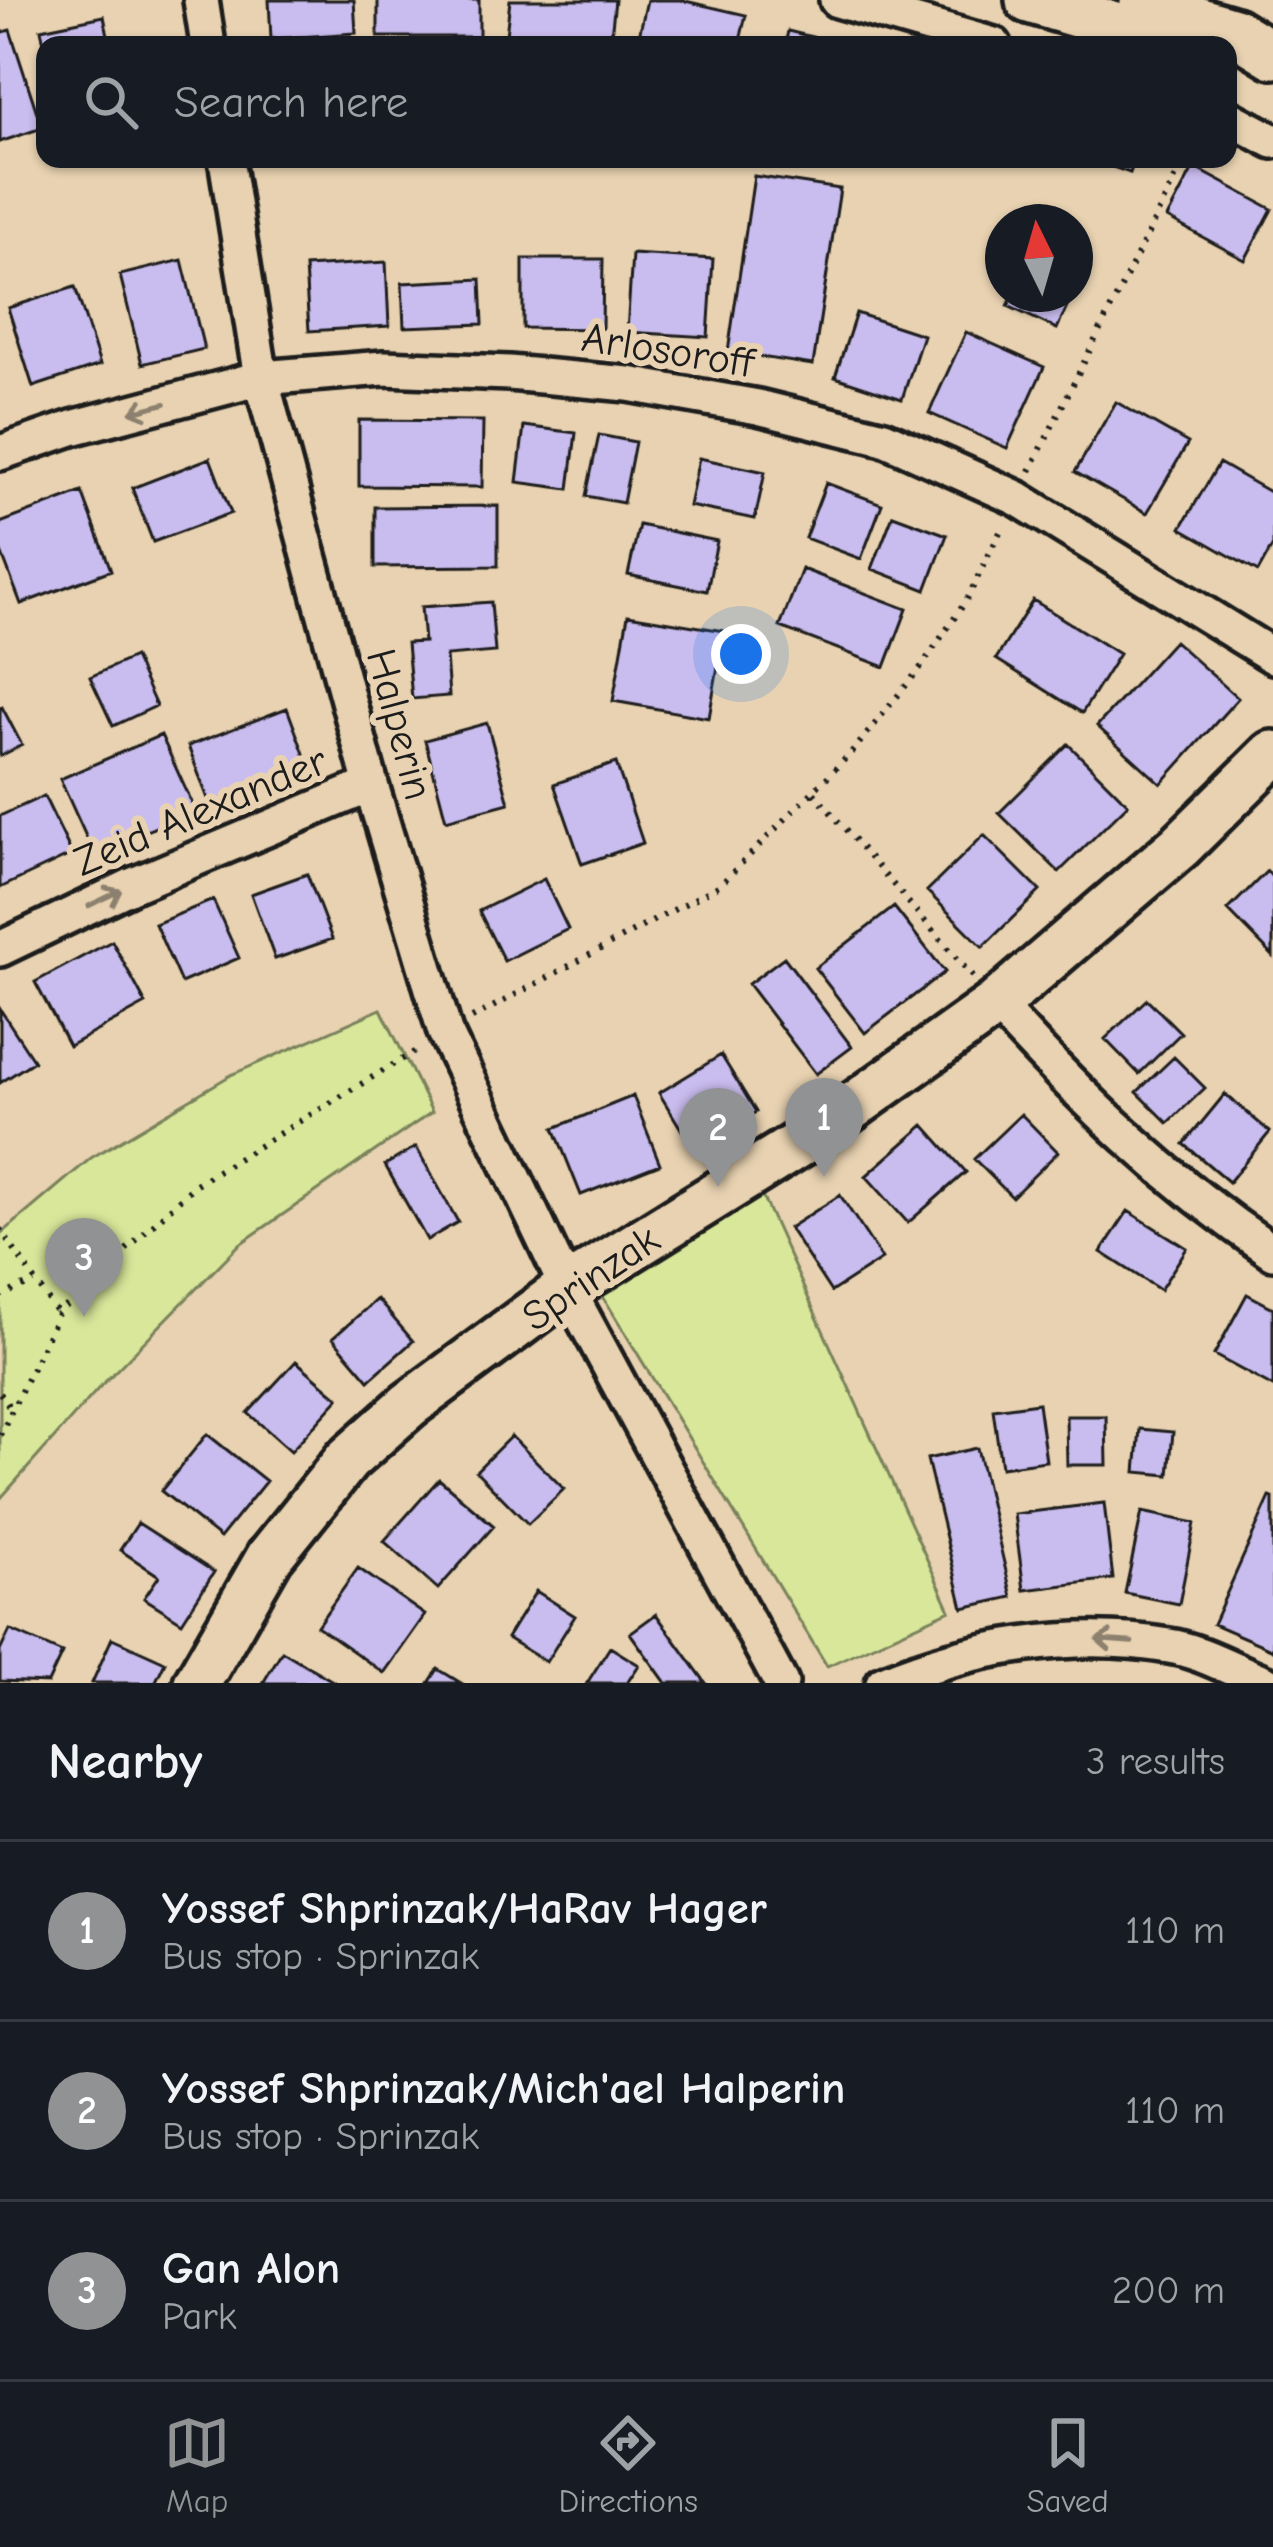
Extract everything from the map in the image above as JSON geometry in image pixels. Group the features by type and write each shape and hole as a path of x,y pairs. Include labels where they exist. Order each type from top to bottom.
{"street":[{"path":"201,0 207,36"},
{"path":"837,0 963,36"},
{"path":"1029,0 1149,36"},
{"path":"1130,0 1234,31 1273,56"},
{"path":"1237,67 1273,89"},
{"path":"1237,122 1273,141"},
{"name":"Halperin","path":"227,168 261,378 370,785 446,1032 567,1288 781,1683"},
{"name":"Arlosoroff","path":"0,454 72,428 261,378 384,368 628,384 758,407 884,438 1017,498 1273,656"},
{"name":"Sprinzak","path":"197,1683 270,1556 347,1460 409,1405 567,1288 810,1136 996,1004 1180,846 1273,754"},
{"name":"Zeid Alexander","path":"0,949 131,886 370,785"},
{"path":"996,1004 1059,1075 1142,1154 1273,1252"},
{"path":"884,1683 916,1669 996,1649 1088,1640 1173,1646 1266,1683"}],"path":[{"path":"0,1435 58,1314 196,1184 446,1032 720,886 853,752 966,601 1181,168"},
{"path":"814,793 996,1004"},
{"path":"0,1229 58,1314"},
{"path":"0,1296 34,1282"},
{"path":"0,1393 13,1412"}],"green space":[{"path":"381,1009 432,1112 240,1244 97,1390 0,1499 0,1235 91,1158 231,1075"},
{"path":"762,1196 950,1610 827,1666 599,1290"}],"building":[{"path":"269,0 354,0 356,33 271,36"},
{"path":"378,0 479,0 479,36 378,36"},
{"path":"510,0 615,0 611,36 506,36"},
{"path":"647,0 681,0 746,15 741,36 639,36"},
{"path":"104,16 108,36 42,36 41,29"},
{"path":"10,30 36,110 36,130 0,142 0,33"},
{"path":"1193,168 1272,209 1245,260 1167,218"},
{"path":"754,176 840,189 813,365 728,352"},
{"path":"632,254 713,259 708,337 627,332"},
{"path":"523,259 603,259 602,329 523,328"},
{"path":"182,260 204,349 142,364 120,275"},
{"path":"386,262 389,326 309,331 305,267"},
{"path":"481,279 483,324 404,327 402,283"},
{"path":"75,287 100,365 33,387 8,308"},
{"path":"1021,312 1065,312 1057,329"},
{"path":"856,313 923,335 902,399 835,377"},
{"path":"966,332 1044,367 1007,448 929,413"},
{"path":"1116,402 1188,443 1147,513 1075,472"},
{"path":"359,420 483,421 482,487 359,486"},
{"path":"524,426 576,433 569,489 517,482"},
{"path":"599,435 635,442 623,503 586,496"},
{"path":"210,458 231,513 153,542 132,488"},
{"path":"699,458 765,472 755,519 689,506"},
{"path":"1219,463 1273,494 1273,545 1258,572 1181,528"},
{"path":"826,483 882,504 861,559 805,538"},
{"path":"82,492 111,570 21,604 0,549 0,523"},
{"path":"498,506 498,566 375,567 375,507"},
{"path":"893,515 947,535 926,590 872,569"},
{"path":"639,525 717,541 707,591 628,575"},
{"path":"802,569 907,609 885,667 780,627"},
{"path":"1033,600 1119,654 1082,713 996,659"},
{"path":"491,602 495,652 446,656 449,696 412,699 407,643 424,642 421,607"},
{"path":"628,615 724,631 709,718 613,701"},
{"path":"1174,641 1238,698 1161,784 1097,726"},
{"path":"134,657 156,706 113,726 90,677"},
{"path":"0,708 22,745 0,756"},
{"path":"287,708 309,767 210,804 188,746"},
{"path":"487,723 509,803 446,820 425,740"},
{"path":"161,735 195,810 94,854 60,779"},
{"path":"1068,744 1128,804 1059,872 999,813"},
{"path":"616,763 643,843 582,864 554,784"},
{"path":"44,796 72,854 0,888 0,816"},
{"path":"984,835 1040,891 983,947 927,891"},
{"path":"1267,871 1273,878 1273,956 1228,910"},
{"path":"307,874 332,939 275,959 251,894"},
{"path":"544,879 568,929 504,961 479,911"},
{"path":"213,900 239,958 181,983 155,924"},
{"path":"894,907 945,972 865,1033 815,968"},
{"path":"112,941 146,1004 69,1046 35,982"},
{"path":"784,957 852,1047 816,1074 748,984"},
{"path":"1147,999 1181,1033 1139,1074 1105,1039"},
{"path":"0,1009 34,1061 0,1083"},
{"path":"721,1055 756,1112 694,1150 659,1093"},
{"path":"1174,1057 1205,1088 1168,1123 1137,1092"},
{"path":"1225,1094 1270,1132 1229,1182 1184,1144"},
{"path":"633,1096 660,1164 581,1195 554,1128"},
{"path":"1021,1114 1058,1152 1012,1197 974,1159"},
{"path":"924,1125 966,1172 908,1223 866,1176"},
{"path":"416,1147 458,1222 427,1240 385,1165"},
{"path":"840,1195 882,1259 831,1292 789,1228"},
{"path":"1128,1211 1187,1248 1160,1290 1101,1252"},
{"path":"1247,1294 1273,1308 1273,1387 1214,1355"},
{"path":"377,1299 413,1341 369,1380 333,1338"},
{"path":"296,1361 339,1398 291,1451 248,1413"},
{"path":"1038,1403 1046,1461 1001,1467 993,1409"},
{"path":"1066,1416 1106,1416 1107,1465 1067,1465"},
{"path":"1140,1429 1173,1432 1169,1475 1136,1472"},
{"path":"207,1434 266,1481 220,1538 161,1491"},
{"path":"511,1436 564,1489 528,1524 476,1471"},
{"path":"977,1448 1012,1597 963,1608 927,1459"},
{"path":"439,1479 494,1526 438,1589 384,1541"},
{"path":"1273,1498 1273,1650 1213,1624"},
{"path":"1104,1503 1113,1579 1024,1590 1014,1514"},
{"path":"1142,1512 1195,1523 1179,1604 1125,1593"},
{"path":"138,1523 214,1572 182,1622 144,1598 159,1576 120,1550"},
{"path":"358,1568 425,1615 384,1673 317,1626"},
{"path":"536,1591 575,1616 546,1662 507,1638"},
{"path":"656,1614 706,1683 666,1683 630,1633"},
{"path":"10,1630 62,1653 48,1683 0,1681 0,1651"},
{"path":"112,1638 165,1662 155,1683 92,1683"},
{"path":"610,1647 639,1665 627,1683 587,1683"},
{"path":"282,1651 336,1683 263,1683"},
{"path":"438,1669 461,1683 429,1683"}],"place":[{"name":"Yossef Shprinzak/HaRav Hager","path":"824,1177"},
{"name":"Yossef Shprinzak/Mich'ael Halperin","path":"718,1187"},
{"name":"Gan Alon","path":"84,1317"}]}
